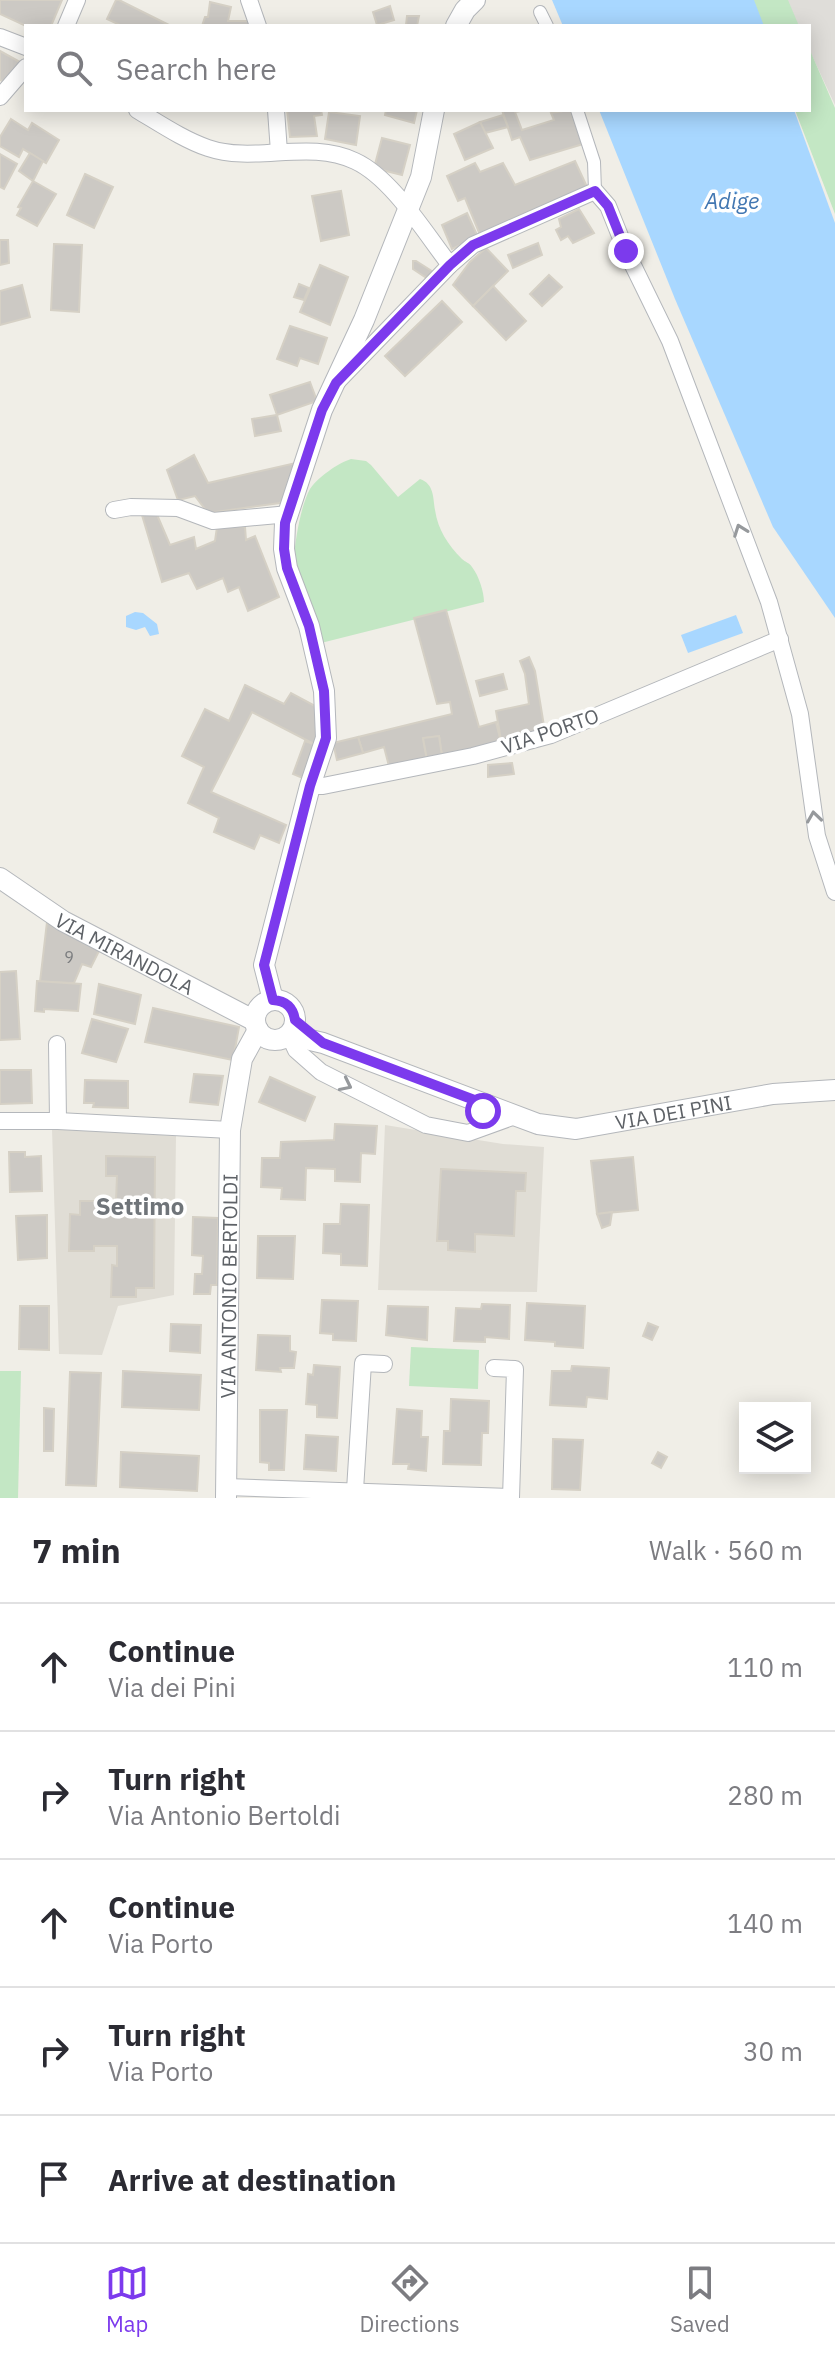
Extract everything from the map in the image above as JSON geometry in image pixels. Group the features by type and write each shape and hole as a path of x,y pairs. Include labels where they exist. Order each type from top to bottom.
{"street":[{"path":"67,24 77,0"},
{"path":"249,0 257,24"},
{"path":"457,24 475,0"},
{"path":"540,12 546,24"},
{"path":"0,37 24,46"},
{"path":"0,97 24,69"},
{"path":"141,112 209,148 237,152 334,153 357,162 373,172 450,265"},
{"path":"276,112 279,152"},
{"path":"434,112 421,177 364,320 322,410 289,514 284,549 287,568 309,626 324,691 326,738 310,786 264,965 273,1000 289,1005 294,1012 275,1029 321,1072 426,1125 468,1133 515,1116"},
{"path":"578,112 594,162 595,191 608,206 670,341 769,602 800,714 817,836 835,892"},
{"path":"336,383 473,245 595,191"},
{"path":"364,320 385,333"},
{"path":"114,510 131,507 178,508 213,521 289,514"},
{"name":"VIA PORTO","path":"310,786 473,756 551,735 780,639"},
{"name":"VIA MIRANDOLA","path":"0,878 63,921 275,1029"},
{"name":"VIA ANTONIO BERTOLDI","path":"226,1492 230,1130 242,1059 275,1029 257,1011 273,1000"},
{"name":"VIA DEI PINI","path":"275,1029 323,1043 538,1124 576,1129 773,1094 835,1090"},
{"path":"57,1044 58,1121"},
{"path":"468,1133 482,1117 483,1111 477,1101"},
{"path":"0,1121 230,1130"},
{"path":"355,1490 363,1363 384,1364"},
{"path":"226,1492 355,1490 511,1498 515,1369 494,1368"}],"shaded area":[{"path":"786,0 835,0 835,105 811,53 811,24 797,24"},
{"path":"385,1125 503,1144 544,1147 537,1292 378,1290"},
{"path":"52,1129 176,1136 174,1295 118,1306 102,1355 59,1354"}],"green space":[{"path":"752,0 788,0 798,24 761,24"},
{"path":"811,53 835,108 835,214 796,112 811,112"},
{"path":"351,459 371,465 398,497 420,479 428,484 441,531 452,548 475,571 484,602 321,643 294,558 297,532 310,489 328,471"},
{"path":"411,1347 479,1350 478,1389 409,1386"},
{"path":"0,1371 21,1371 18,1498 0,1498"}],"water":[{"path":"552,0 754,0 763,24 562,24"},
{"name":"Adige","path":"600,112 795,112 835,223 835,618 773,527 675,299"},
{"path":"143,613 157,624 159,634 150,636 145,627 136,630 126,627 126,616"},
{"path":"736,615 743,633 688,653 681,635"}],"building":[{"path":"0,0 62,0 52,24 24,25 0,14"},
{"path":"116,0 119,0 167,24 118,24 107,19"},
{"path":"210,2 231,7 228,21 250,21 250,24 203,24 208,17"},
{"path":"390,6 394,20 377,24 373,12"},
{"path":"407,16 419,16 417,24 406,24"},
{"path":"0,51 20,62 10,85 0,80"},
{"path":"287,112 321,112 322,115 314,116 317,136 290,137"},
{"path":"329,112 360,116 356,145 325,139"},
{"path":"386,112 417,112 414,123 385,115"},
{"path":"503,112 515,112 522,130 554,120 551,113 571,112 583,144 530,160 520,137 512,140"},
{"path":"503,115 508,127 485,133 480,122"},
{"path":"11,119 28,130 32,123 59,140 46,163 23,149 19,157 0,146 0,137"},
{"path":"480,122 493,148 465,160 454,134"},
{"path":"382,138 410,145 402,175 374,168"},
{"path":"30,153 43,161 33,181 19,171"},
{"path":"0,154 17,164 4,189 0,187"},
{"path":"575,161 588,189 480,235 465,198 458,201 447,176 475,163 480,172 503,163 515,185"},
{"path":"85,174 113,187 94,228 67,215"},
{"path":"33,181 56,194 37,226 17,215 21,208 18,207"},
{"path":"341,191 349,235 321,241 312,196"},
{"path":"579,209 594,233 573,243 568,236 561,240 556,230 561,227 559,219"},
{"path":"467,213 478,237 452,249 442,225"},
{"path":"0,240 8,240 9,263 0,265"},
{"path":"538,243 542,255 513,268 508,255"},
{"path":"54,244 82,245 79,312 51,310"},
{"path":"486,248 508,271 473,306 453,285 470,262"},
{"path":"413,261 435,273 428,279 413,269"},
{"path":"320,265 348,277 330,325 300,312"},
{"path":"549,275 562,287 542,306 530,294"},
{"path":"299,284 309,288 304,300 294,297"},
{"path":"22,285 30,317 0,325 0,291"},
{"path":"493,286 526,321 506,340 473,306"},
{"path":"442,301 462,322 405,376 385,356"},
{"path":"290,326 327,338 318,364 300,358 297,366 277,359"},
{"path":"310,382 317,401 277,415 270,395"},
{"path":"277,415 281,431 255,436 252,419"},
{"path":"194,455 208,483 300,462 293,488 280,503 208,513 195,496 178,500 167,470"},
{"path":"155,510 170,545 194,537 196,549 215,541 217,527 245,527 246,540 255,536 279,597 248,611 239,587 228,592 223,578 197,589 189,573 162,582 142,515"},
{"path":"446,610 479,727 496,722 502,746 442,756 439,736 423,738 427,760 390,770 384,747 363,753 358,737 452,714 450,702 437,704 414,618"},
{"path":"529,657 535,671 545,732 502,746 496,711 529,704 520,661"},
{"path":"503,674 507,689 480,696 476,681"},
{"path":"245,685 284,704 291,693 315,706 319,736 316,745 252,712 211,792 286,825 279,843 260,835 254,849 214,832 219,818 188,803 204,767 182,756 205,709 229,721"},
{"path":"439,736 442,756 427,760 423,738"},
{"path":"358,737 363,753 337,760 333,743"},
{"path":"305,741 316,745 305,779 293,774"},
{"path":"512,763 514,774 488,777 488,765"},
{"path":"47,922 93,943 92,947 99,951 91,967 82,964 74,983 40,982"},
{"path":"16,971 20,1039 0,1040 0,972"},
{"path":"37,981 81,984 78,1011 35,1011"},
{"path":"99,984 141,995 135,1024 94,1014"},
{"path":"153,1008 239,1027 233,1060 145,1042"},
{"path":"92,1019 128,1029 116,1062 82,1053"},
{"path":"0,1070 31,1070 32,1103 0,1104"},
{"path":"194,1074 223,1076 218,1105 190,1102"},
{"path":"270,1077 315,1097 305,1121 259,1102"},
{"path":"85,1080 128,1081 128,1108 93,1107 94,1103 84,1103"},
{"path":"335,1124 377,1126 375,1154 361,1153 360,1182 335,1181 335,1169 306,1168 305,1200 281,1199 282,1188 261,1187 262,1158 280,1158 281,1142 334,1140"},
{"path":"9,1152 25,1152 25,1157 41,1156 42,1191 10,1192"},
{"path":"106,1156 155,1157 154,1288 136,1288 136,1297 111,1297 112,1265 117,1266 117,1246 94,1246 94,1251 69,1251 70,1214 80,1215 80,1201 116,1201 117,1176 106,1176"},
{"path":"633,1157 638,1210 597,1214 591,1161"},
{"path":"441,1169 526,1173 525,1191 516,1191 514,1236 475,1234 475,1252 448,1250 448,1241 437,1241"},
{"path":"341,1204 369,1205 367,1266 341,1265 341,1254 323,1253 324,1224 340,1224"},
{"path":"612,1212 610,1225 602,1228 597,1214"},
{"path":"47,1215 47,1258 18,1260 16,1216"},
{"path":"193,1217 218,1218 217,1285 211,1285 210,1294 194,1294 195,1274 202,1274 203,1256 192,1255"},
{"path":"258,1236 295,1236 293,1279 257,1278"},
{"path":"322,1300 358,1301 356,1341 333,1340 333,1334 320,1333"},
{"path":"527,1303 585,1306 583,1348 525,1340"},
{"path":"482,1304 510,1305 509,1339 485,1337 485,1342 454,1341 456,1308 481,1309"},
{"path":"20,1306 49,1306 49,1350 19,1349"},
{"path":"388,1306 428,1307 427,1340 386,1335"},
{"path":"648,1323 658,1327 652,1340 643,1336"},
{"path":"171,1324 201,1325 200,1353 170,1351"},
{"path":"258,1335 290,1336 290,1351 296,1352 294,1368 280,1368 281,1372 256,1370"},
{"path":"314,1365 340,1367 337,1418 317,1417 317,1405 306,1404 308,1374 313,1375"},
{"path":"572,1366 609,1368 607,1399 587,1397 586,1407 550,1405 552,1371 571,1371"},
{"path":"123,1371 201,1375 199,1410 122,1407"},
{"path":"70,1372 101,1373 96,1486 66,1485"},
{"path":"451,1399 489,1401 488,1433 482,1433 481,1465 443,1464 444,1431 450,1431"},
{"path":"44,1408 54,1409 53,1451 44,1451"},
{"path":"397,1409 422,1411 421,1437 428,1437 426,1471 408,1469 409,1464 393,1464"},
{"path":"260,1410 287,1410 284,1470 269,1470 269,1463 260,1462"},
{"path":"306,1435 338,1437 336,1471 304,1469"},
{"path":"553,1439 583,1440 580,1490 552,1489"},
{"path":"121,1452 199,1456 197,1491 120,1487"},
{"path":"658,1452 667,1457 661,1468 652,1463"}],"district":[{"name":"Settimo","path":"140,1206"}],"route":[{"path":"483,1111 477,1101 323,1043 295,1020 289,1005 273,1000 264,965 310,786 326,738 324,691 309,626 287,568 285,523 322,410 336,383 473,245 595,191 608,206 626,251"}]}
